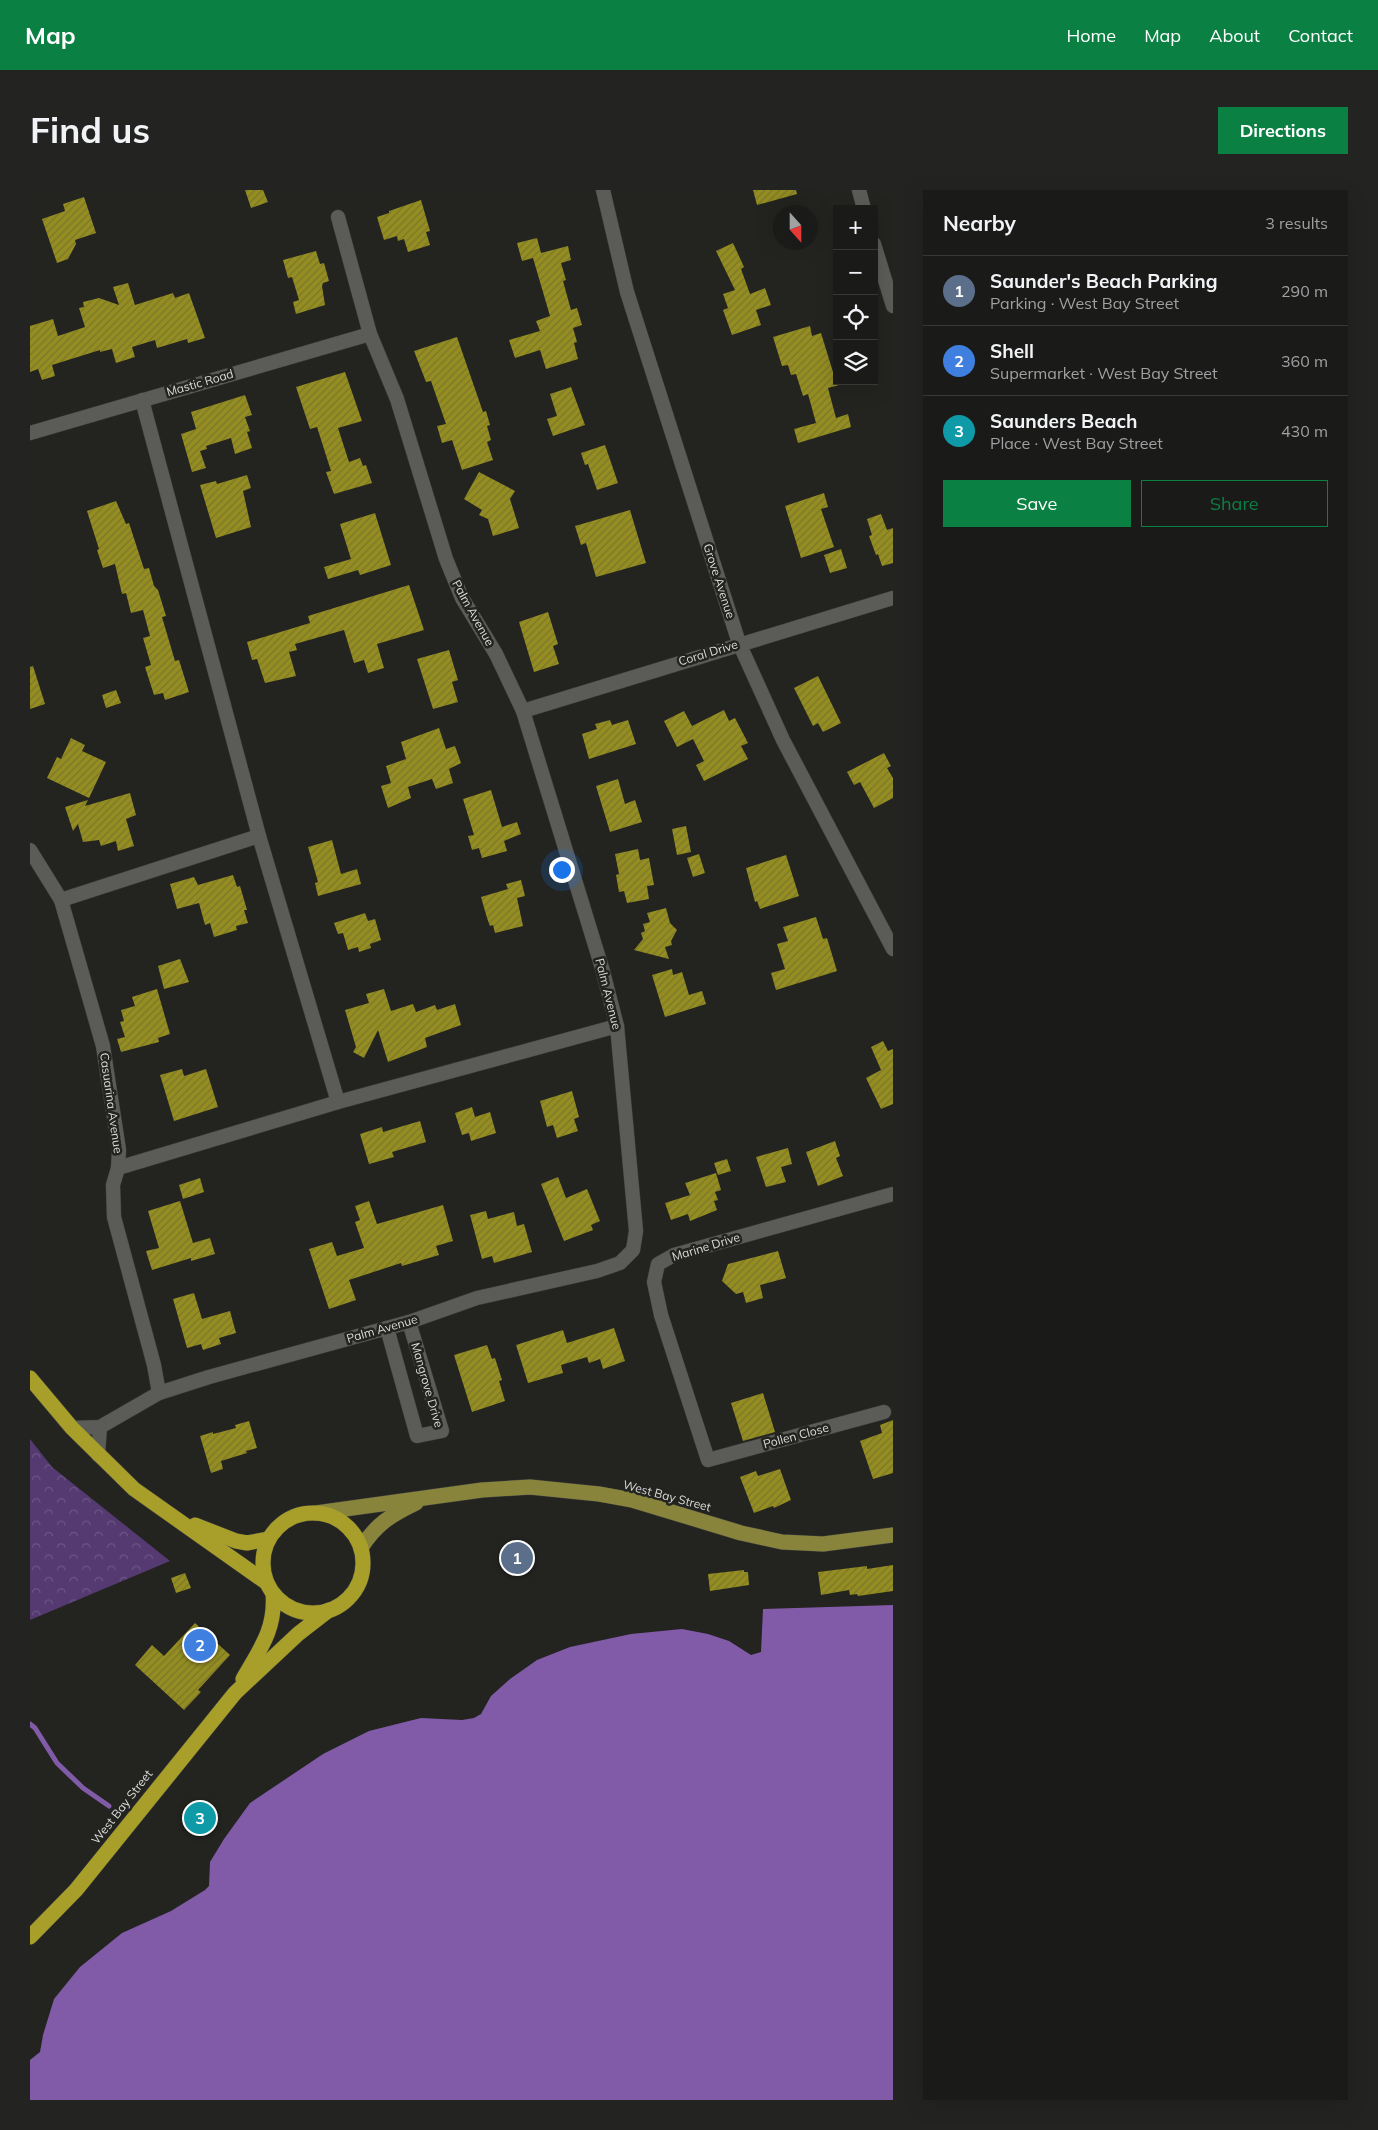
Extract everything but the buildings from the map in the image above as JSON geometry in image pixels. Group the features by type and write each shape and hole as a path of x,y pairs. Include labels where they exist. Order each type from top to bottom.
{"highway":[{"path":"30,1378 72,1428 134,1489 270,1588"},
{"path":"164,1511 236,1541 247,1543 269,1539"},
{"name":"West Bay Street","path":"30,1937 76,1890 235,1693 298,1634 329,1610 343,1603 356,1589 362,1571 361,1548 348,1528 339,1520 316,1513 294,1517 284,1522 269,1539 263,1557 263,1566 274,1610 271,1625 266,1640 235,1693"},
{"name":"West Bay Street","path":"270,1588 289,1607 298,1611 308,1613 329,1610"}],"main road":[{"name":"West Bay Street","path":"316,1513 431,1496 530,1487 567,1490 632,1500 741,1533 782,1542 823,1544 893,1535"},
{"name":"West Bay Street","path":"361,1548 378,1525 396,1512 431,1496"}],"street":[{"name":"Grove Avenue","path":"603,190 627,292 739,643 778,731 893,949"},
{"path":"859,190 863,205"},
{"name":"Palm Avenue","path":"72,1428 100,1427 159,1393 209,1377 409,1322 476,1298 597,1271 620,1263 633,1250 636,1230 617,1026 602,968 523,711 496,654 462,598 446,559 397,399 370,334 338,217"},
{"path":"876,250 893,306"},
{"name":"Mastic Road","path":"30,433 370,334"},
{"path":"142,400 259,836 338,1102"},
{"name":"Coral Drive","path":"523,711 739,643 893,598"},
{"path":"61,900 259,836"},
{"name":"Casuarina Avenue","path":"30,850 61,900 103,1046 119,1150 118,1168 113,1185 114,1217 154,1365 159,1393"},
{"path":"118,1168 338,1102 617,1026"},
{"name":"Marine Drive","path":"708,1460 661,1315 654,1282 658,1264 674,1255 893,1194"},
{"name":"Mangrove Drive","path":"387,1328 417,1436 442,1431 409,1322"},
{"name":"Pollen Close","path":"708,1460 884,1412"},
{"path":"98,1455 100,1427"}],"green space":[{"path":"30,1439 52,1467 170,1561 30,1620"}],"shaded area":[{"path":"893,1605 893,2100 30,2100 30,2060 40,2052 54,1999 80,1967 122,1933 171,1911 205,1890 209,1886 210,1862 250,1803 323,1754 369,1731 421,1718 462,1720 474,1718 481,1714 491,1696 510,1679 537,1660 570,1647 631,1634 682,1629 708,1634 729,1641 751,1655 761,1652 763,1609"}],"waterway":[{"path":"30,1724 35,1728 57,1763 83,1788 109,1806"}],"place":[{"name":"Saunder's Beach Parking","path":"517,1558"},
{"name":"Shell","path":"200,1645"},
{"name":"Saunders Beach","path":"200,1818"}]}
